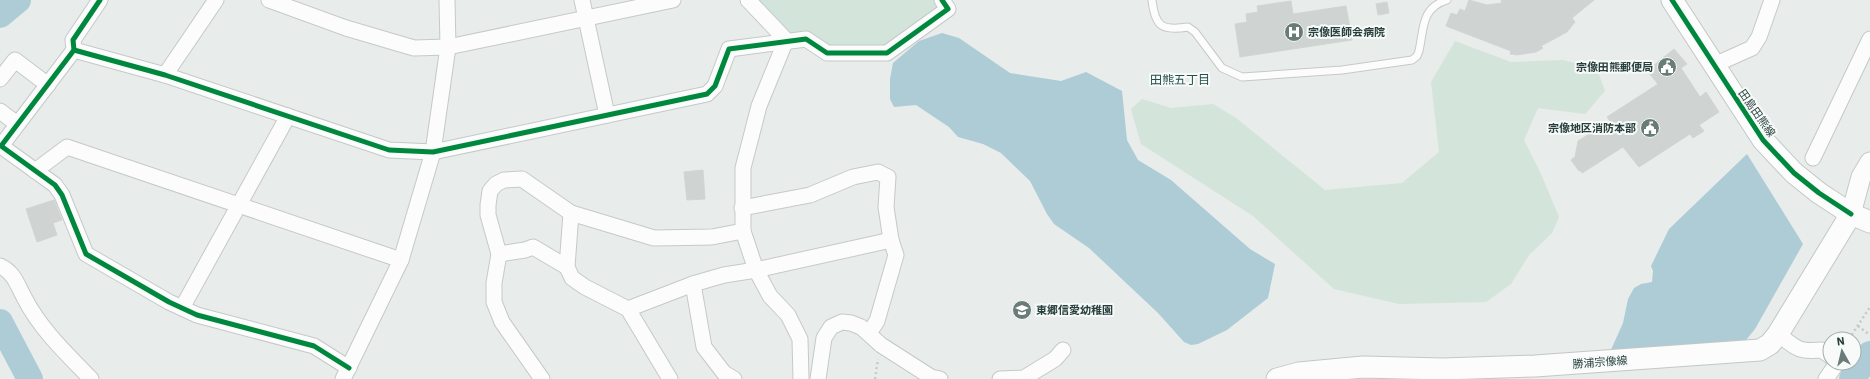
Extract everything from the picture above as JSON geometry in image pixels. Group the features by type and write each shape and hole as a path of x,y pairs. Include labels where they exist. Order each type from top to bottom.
{"main road":[{"name":"田島田熊線","path":"1672,0 1763,140 1794,173 1819,193 1851,214 1870,222"},
{"name":"勝浦宗像線","path":"1277,379 1299,373 1363,368 1443,369 1533,373 1760,350 1770,344 1778,334 1851,214"}],"street":[{"path":"100,0 73,40 74,50 1,146 55,185 62,195 86,254 182,308 198,315 314,346 346,374 401,260 433,152 448,47 447,0"},
{"path":"165,75 216,0"},
{"path":"269,0 346,28 414,48 448,47 673,0"},
{"path":"582,0 607,116"},
{"path":"748,0 786,40"},
{"path":"74,50 165,75 389,150 433,152 707,94 715,86 729,49 786,40 806,39 827,53 886,53 948,9 942,0"},
{"path":"1714,65 1752,48 1759,37 1772,0"},
{"path":"1814,158 1870,39"},
{"path":"786,40 759,106 743,168 743,231 756,270 770,296 788,315 800,339 801,379"},
{"path":"0,79 15,60 48,85"},
{"path":"0,111 17,124"},
{"path":"182,308 288,116"},
{"path":"35,171 67,147 401,260"},
{"path":"1851,214 1861,177 1870,162"},
{"path":"742,208 810,195 853,177 878,172 888,177 886,207 891,240 896,254 877,321 869,334"},
{"path":"542,379 502,322 494,302 494,284 499,254 488,215 490,191 496,184 504,180 522,179 571,213 654,238 712,237 743,231"},
{"path":"1851,214 1870,194"},
{"path":"571,213 567,267 572,278 628,309 670,379"},
{"path":"628,309 693,284 724,275 756,270 891,240"},
{"path":"499,254 525,250 533,247 567,267"},
{"path":"0,266 10,271 27,304 51,337 91,379"},
{"path":"693,284 704,347 724,373 734,379"},
{"path":"818,379 824,338 831,327 842,322 851,322 869,334 881,345 931,377 940,379"},
{"path":"1778,334 1795,347 1805,352 1822,350"},
{"path":"1000,379 1024,378 1055,360 1064,350"}],"lane":[{"path":"1152,0 1154,17 1160,24 1171,29 1188,27 1195,32 1222,68 1242,77 1248,77 1342,70 1412,60 1417,56 1419,51 1427,14 1430,8 1447,0"}],"path":[{"path":"1855,331 1870,306"},
{"path":"1858,326 1870,335"}],"green space":[{"path":"758,0 935,0 939,7 884,47 829,47 787,32"},
{"path":"1455,41 1511,62 1563,60 1597,69 1605,91 1585,114 1538,108 1524,140 1541,174 1559,217 1552,233 1529,255 1511,284 1486,302 1399,304 1334,289 1253,216 1141,144 1131,109 1142,99 1171,108 1213,104 1236,118 1325,190 1402,183 1439,152 1431,82"}],"water":[{"path":"942,33 959,38 1010,73 1061,81 1086,72 1122,91 1127,140 1138,160 1171,180 1250,249 1275,264 1268,298 1227,330 1198,344 1191,345 1184,342 1158,313 1089,248 1054,224 1047,214 1030,181 1001,153 983,144 958,137 949,127 916,105 894,107 890,99 890,79 893,63 919,41"},
{"path":"1747,154 1803,244 1755,329 1746,340 1610,352 1623,323 1628,299 1634,288 1641,284 1652,282 1653,271 1651,266 1669,229"}],"building":[{"path":"1469,0 1487,5 1502,3 1501,0 1594,0 1572,18 1575,22 1567,32 1541,46 1543,48 1536,52 1517,55 1510,54 1511,51 1446,26 1451,13 1457,15 1460,9 1465,11"},
{"name":"宗像医師会病院","path":"1291,1 1293,14 1346,6 1352,40 1240,57 1235,24 1247,22 1246,14 1258,12 1257,6"},
{"path":"1387,2 1389,13 1378,15 1376,4"},
{"name":"宗像地区消防本部","path":"1674,49 1687,64 1681,68 1700,97 1706,92 1719,112 1699,125 1704,131 1693,138 1690,134 1639,167 1623,147 1582,173 1580,170 1579,171 1571,160 1575,157 1578,141 1610,121 1607,117 1658,84 1647,71"},
{"path":"703,170 705,199 687,200 684,172"},
{"path":"54,200 62,220 53,223 57,235 37,242 26,209"}],"waterway":[{"path":"0,15 18,0"},
{"path":"0,322 30,379"},
{"path":"1852,379 1870,354"}],"cycle path":[{"path":"100,0 73,40 74,50 1,146 55,185 62,195 86,254 169,302 197,315 314,346 349,368"},
{"path":"74,50 165,75 389,150 433,152 707,94 715,86 729,49 806,39 827,53 887,53 948,9 942,0"},
{"path":"1672,0 1763,140 1794,173 1819,193 1851,214"}],"place":[{"name":"宗像医師会病院","path":"1294,32"},
{"name":"宗像田熊郵便局","path":"1667,67"},
{"name":"宗像地区消防本部","path":"1650,128"},
{"name":"東郷信愛幼稚園","path":"1022,310"}],"district":[{"name":"田熊五丁目","path":"1180,79"}]}
